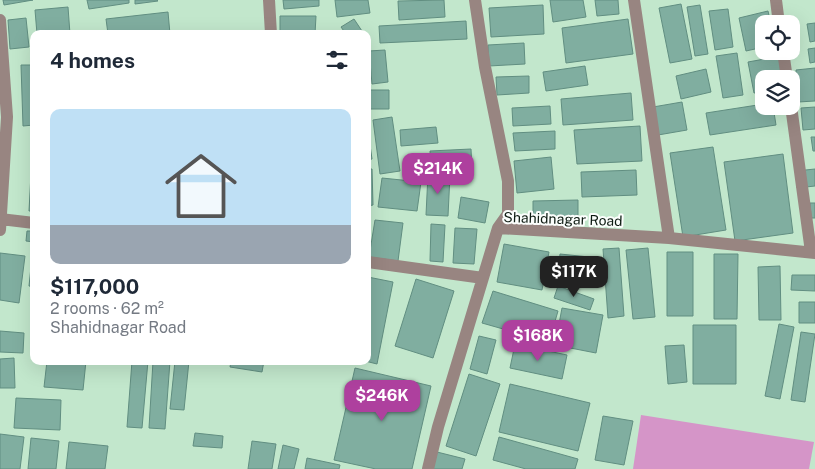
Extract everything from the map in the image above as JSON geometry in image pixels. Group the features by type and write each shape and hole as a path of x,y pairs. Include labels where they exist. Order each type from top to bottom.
{"street":[{"path":"269,0 271,30"},
{"path":"475,0 485,67 508,181 508,214 498,228"},
{"path":"634,0 669,238"},
{"path":"776,0 778,15"},
{"path":"0,20 7,117 1,223 30,223"},
{"path":"792,115 813,253"},
{"name":"Shahidnagar Road","path":"428,469 438,427 498,228 669,238 813,253"},
{"path":"371,262 483,278"}],"shaded area":[{"path":"641,415 814,442 809,469 633,469"}],"building":[{"path":"3,0 33,0 4,5"},
{"path":"87,0 129,0 129,3 89,9"},
{"path":"135,0 157,0 158,1 135,4"},
{"path":"283,0 319,0 319,6 284,9"},
{"path":"335,0 368,0 370,13 337,17"},
{"path":"444,0 445,17 399,20 398,1"},
{"path":"550,0 583,0 586,17 553,22"},
{"path":"595,0 618,0 619,14 597,16"},
{"path":"681,4 692,59 670,63 659,8"},
{"path":"543,5 544,34 491,37 489,8"},
{"path":"700,5 708,54 695,56 687,7"},
{"path":"68,7 70,30 37,30 35,10"},
{"path":"728,9 733,47 715,50 709,11"},
{"path":"768,11 769,15 755,15 755,49 746,51 739,18"},
{"path":"168,12 170,30 107,30 106,19"},
{"path":"280,16 316,16 315,30 280,30"},
{"path":"26,18 29,47 10,49 8,20"},
{"path":"354,19 361,30 343,30 341,27"},
{"path":"628,19 633,54 566,63 562,28"},
{"path":"466,21 467,39 380,43 379,26"},
{"path":"815,23 815,41 810,42 807,24"},
{"path":"524,43 525,64 489,66 488,45"},
{"path":"815,48 815,62 810,63 808,49"},
{"path":"385,50 388,82 372,84 371,51"},
{"path":"737,53 743,95 723,98 716,56"},
{"path":"782,60 783,70 755,70 754,93 748,62"},
{"path":"21,65 30,65 30,125 23,126"},
{"path":"585,66 588,85 546,91 543,72"},
{"path":"815,68 815,101 800,102 800,70 796,70"},
{"path":"706,69 711,92 681,99 676,76"},
{"path":"529,76 529,93 497,95 496,77"},
{"path":"371,90 389,90 389,109 371,109"},
{"path":"631,93 633,120 563,125 561,99"},
{"path":"682,102 687,130 658,135 653,107"},
{"path":"755,105 755,115 774,115 776,125 710,135 706,113"},
{"path":"550,106 551,124 513,126 512,108"},
{"path":"815,107 815,129 803,130 801,108"},
{"path":"392,117 400,171 380,174 373,120"},
{"path":"640,126 642,161 577,164 574,130"},
{"path":"436,127 438,143 401,146 400,130"},
{"path":"555,131 555,149 515,151 513,133"},
{"path":"811,137 815,137 815,151 813,151"},
{"path":"713,147 726,230 683,237 670,153"},
{"path":"471,149 472,169 431,171 430,151"},
{"path":"783,154 793,233 735,241 724,162"},
{"path":"551,157 554,189 517,193 514,161"},
{"path":"371,169 372,169 373,205 371,205"},
{"path":"815,169 815,186 797,188 796,171"},
{"path":"636,170 637,195 582,197 581,172"},
{"path":"428,174 450,175 448,216 426,215"},
{"path":"382,178 421,182 417,211 378,207"},
{"path":"461,197 489,202 485,223 458,218"},
{"path":"578,200 578,219 533,221 533,201"},
{"path":"810,203 815,203 815,218 811,218"},
{"path":"375,220 403,223 398,261 371,257"},
{"path":"431,224 445,225 443,262 430,261"},
{"path":"455,228 477,229 474,264 453,263"},
{"path":"27,231 30,231 30,242 26,241"},
{"path":"504,244 549,252 542,290 497,282"},
{"path":"619,248 624,316 608,318 603,249"},
{"path":"648,248 655,317 633,319 626,250"},
{"path":"667,252 693,252 693,316 667,316"},
{"path":"0,253 25,256 19,303 0,300"},
{"path":"560,254 589,257 585,286 557,283"},
{"path":"714,254 738,254 737,319 714,319"},
{"path":"780,266 781,320 759,320 758,267"},
{"path":"792,275 815,275 815,291 791,290"},
{"path":"371,278 393,282 377,364 371,362"},
{"path":"416,279 454,291 433,358 395,346"},
{"path":"558,286 594,299 590,310 554,298"},
{"path":"493,291 558,311 549,342 482,323"},
{"path":"799,302 815,302 815,323 799,323"},
{"path":"562,308 603,315 596,353 555,345"},
{"path":"779,324 794,327 780,399 765,396"},
{"path":"693,325 736,325 736,384 693,384"},
{"path":"0,331 24,333 23,353 0,352"},
{"path":"801,332 815,334 805,402 791,400"},
{"path":"479,336 496,340 487,374 470,369"},
{"path":"515,344 567,355 562,379 510,368"},
{"path":"684,345 687,382 668,384 665,346"},
{"path":"14,358 15,388 0,388 0,359"},
{"path":"47,365 86,365 83,390 44,387"},
{"path":"132,365 148,365 142,428 127,427"},
{"path":"153,365 170,365 165,429 149,428"},
{"path":"175,365 189,365 184,410 170,409"},
{"path":"230,365 263,365 262,372 230,367"},
{"path":"355,368 431,386 412,469 376,469 334,460"},
{"path":"469,374 500,384 476,456 446,446"},
{"path":"510,384 590,403 578,451 499,432"},
{"path":"16,398 61,400 60,430 14,428"},
{"path":"603,416 633,421 624,465 595,460"},
{"path":"195,433 223,436 222,448 193,446"},
{"path":"0,434 24,437 20,469 0,469"},
{"path":"499,437 578,459 575,469 526,469 493,460"},
{"path":"31,438 59,441 56,469 28,469"},
{"path":"252,441 276,444 272,469 248,469"},
{"path":"69,442 108,446 105,469 66,469"},
{"path":"283,445 299,449 294,469 278,469"},
{"path":"437,452 465,459 462,469 433,469"},
{"path":"307,458 340,465 339,469 305,469"}]}
